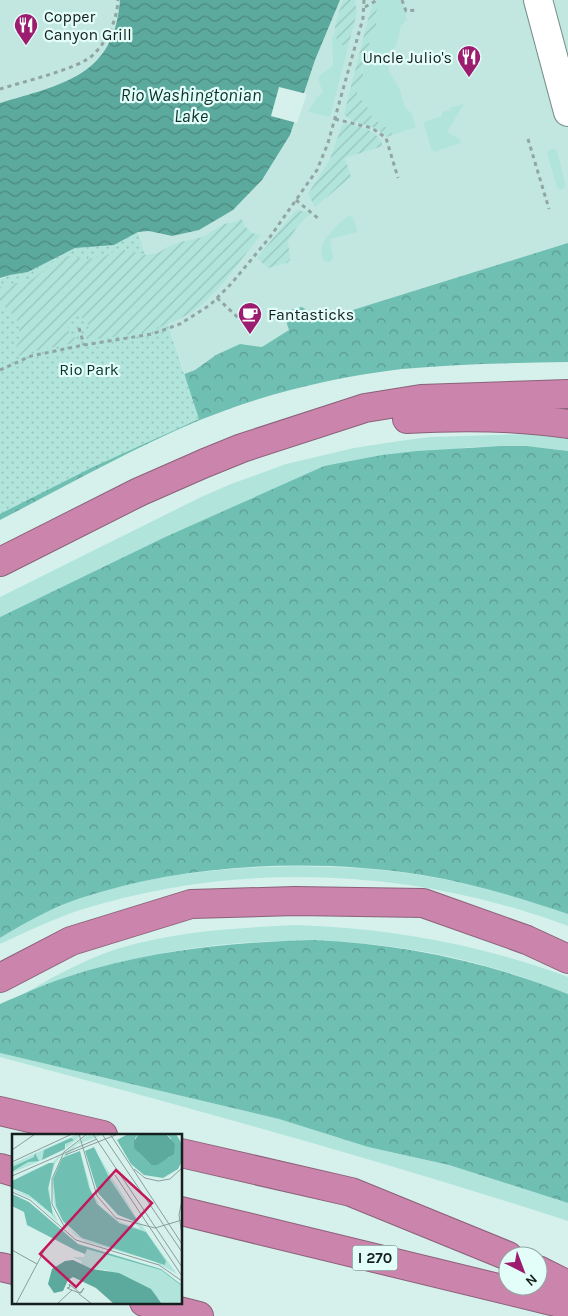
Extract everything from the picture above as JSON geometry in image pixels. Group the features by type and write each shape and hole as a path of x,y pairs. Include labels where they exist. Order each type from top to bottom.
{"highway":[{"path":"0,562 139,492 188,470 242,448 365,408 421,399 568,394"},
{"path":"308,426 430,418 541,420 568,424"},
{"path":"0,978 71,941 191,904 294,901 423,903 527,940 568,958"},
{"path":"0,1111 99,1134"},
{"path":"182,1153 351,1192 498,1252"},
{"name":"I 270","path":"182,1212 568,1305"},
{"path":"548,1275 568,1285"},
{"path":"152,1304 199,1316"}],"lane":[{"path":"538,0 568,112"}],"path":[{"path":"0,89 76,65 92,55 109,34 117,12 118,0"},
{"path":"0,370 31,356 152,334 180,324 210,305 231,284 270,237 318,170 324,157 363,18 364,0"},
{"path":"364,7 377,0"},
{"path":"402,0 406,11 416,10"},
{"path":"335,119 372,128 386,138 398,178"},
{"path":"528,139 549,209"},
{"path":"296,200 320,220"},
{"path":"217,298 247,326"},
{"path":"79,328 84,345"}],"shaded area":[{"path":"0,0 120,0 118,17 109,44 98,61 73,78 58,85 0,103"},
{"path":"340,0 568,0 568,294 194,402 138,232 149,231 172,236 233,210 262,180 290,135 315,60"}],"green space":[{"path":"343,0 355,0 357,13 348,47 341,45 335,35 336,23"},
{"path":"380,0 402,0 407,20 401,26 397,43 389,58 389,71 400,90 405,107 412,114 416,127 393,135 387,128 373,119 367,106 357,95 357,85 364,77 363,66 370,54 369,38 377,28 375,16"},
{"path":"380,0 375,16 377,28 369,38 370,54 361,69 364,77 363,81 357,85 357,95 367,106 373,119 387,128 393,135 386,137 376,129 353,121 344,114 372,4"},
{"path":"335,32 335,36 341,45 348,47 330,117 308,112 323,91 319,80 320,75 333,65 332,38"},
{"path":"464,104 447,132 461,140 460,143 434,152 423,122 442,116 442,112 450,110 449,108"},
{"path":"346,123 373,133 383,146 345,158 351,177 315,207 308,194 330,159 342,125"},
{"path":"549,150 557,150 565,183 565,187 561,190 557,188 547,154"},
{"path":"296,210 310,213 297,227 288,241 290,260 287,263 268,268 257,258"},
{"path":"350,215 358,232 330,239 333,258 330,262 325,262 321,252 323,243 334,229"},
{"path":"241,218 248,230 261,235 217,290 189,314 150,330 94,339 90,339 87,336 89,326 86,321 83,318 75,317 68,327 69,333 75,337 74,343 18,356 15,350 19,336 18,324 12,312 0,304 0,287 33,279 53,262 67,256 88,259 105,256 120,249 147,255 158,253 180,242 203,237 224,224 235,222"},
{"name":"Rio Park","path":"138,232 199,419 91,468 0,514 0,279 28,272 75,248 114,245"},
{"path":"568,243 568,362 402,369 376,372 299,388 249,402 174,431 0,520 0,407 137,392 195,370 216,355 240,344 262,347 289,330 283,312 302,307 305,309 311,323"},
{"path":"529,434 568,439 568,451 527,446 472,447 324,466 163,538 0,617 0,597 201,497 286,464 354,448 430,437"},
{"path":"527,446 568,451 568,914 496,891 422,875 338,866 250,867 163,877 121,886 60,906 0,938 0,617 163,538 324,466 382,455 417,451"},
{"path":"296,866 381,870 452,881 499,892 568,914 568,926 509,907 449,892 387,882 326,878 263,878 202,883 140,894 80,910 0,944 0,938 47,912 76,900 137,882 201,872"},
{"path":"295,925 399,934 501,955 568,977 568,994 506,972 441,955 389,946 337,942 284,941 231,944 179,950 127,961 76,975 27,992 84,962 141,942 207,931"},
{"path":"313,940 379,945 443,956 505,972 568,994 568,1203 449,1165 368,1147 279,1119 0,1053 0,1004 56,981 125,961 187,950 250,943"},
{"path":"0,1053 279,1119 368,1147 449,1165 568,1203 568,1221 214,1115 0,1057"}],"water":[{"name":"Rio Washingtonian Lake","path":"120,0 340,0 315,60 290,135 262,180 233,210 199,230 172,236 149,231 138,232 114,245 75,248 28,272 0,278 0,103 64,82 81,73 96,61 107,46 116,26"}],"pier":[{"path":"279,87 307,94 297,123 271,116"}],"place":[{"name":"Copper Canyon Grill","path":"26,46"},
{"name":"Uncle Julio's","path":"469,78"},
{"name":"Fantasticks","path":"250,335"}]}
